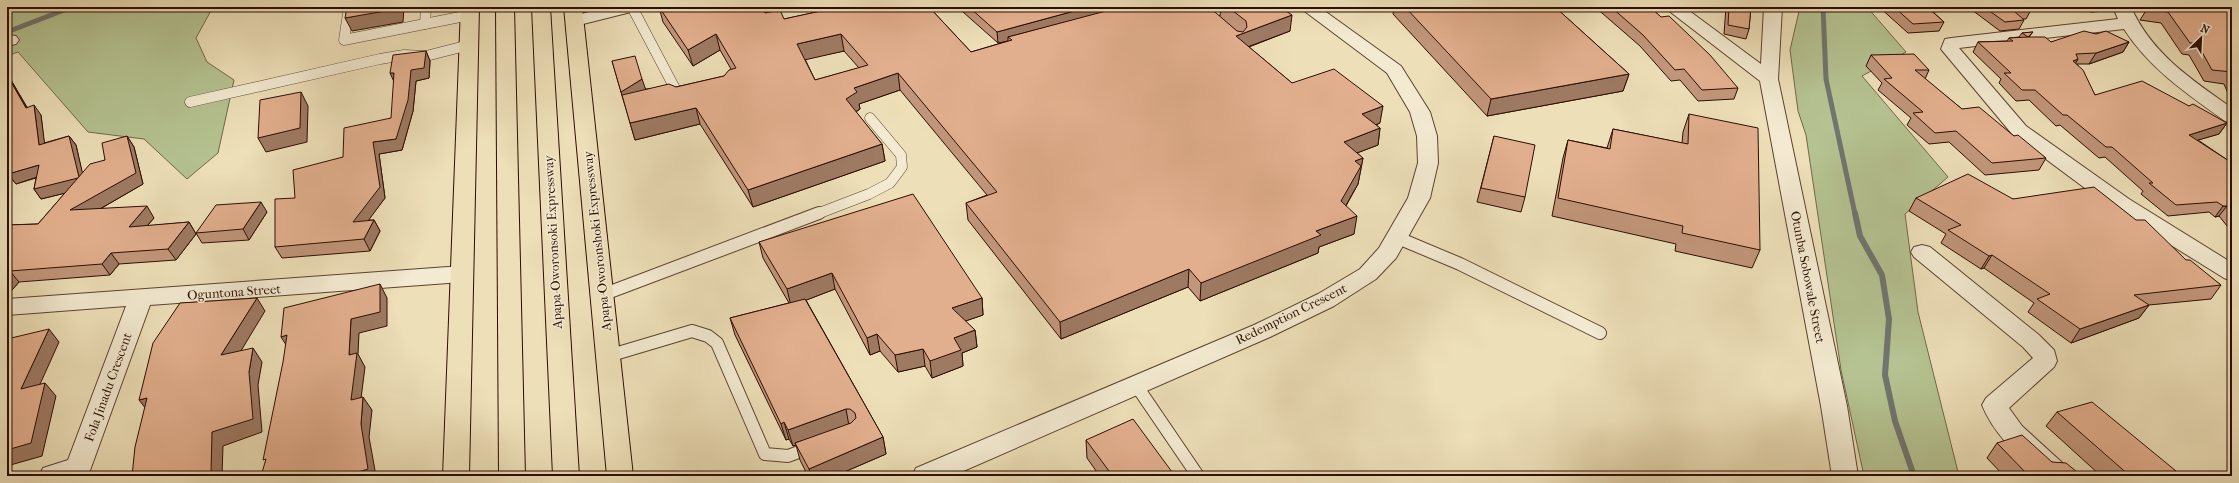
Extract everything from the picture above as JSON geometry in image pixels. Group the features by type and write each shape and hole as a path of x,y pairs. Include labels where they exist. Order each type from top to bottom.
{"main road":[{"path":"505,7 512,476"},
{"name":"Apapa-Oworonsoki Expressway","path":"541,7 566,476"},
{"path":"456,476 470,11"},
{"name":"Apapa-Oworonshoki Expressway","path":"574,14 620,476"}],"street":[{"path":"574,14 631,7"},
{"name":"Redemption Crescent","path":"925,476 1262,331 1326,300 1368,274 1388,253 1420,198 1428,163 1427,136 1420,112 1394,70 1308,7"},
{"path":"1673,7 1769,79"},
{"name":"Otunba Sobowale Street","path":"1773,7 1769,79 1834,406 1845,476"},
{"path":"2232,118 2187,85 2151,52 2125,15 1951,43 1950,49 2019,130 2121,204 2232,273"},
{"path":"1922,252 2031,341 2045,356 2045,360 1994,405 1997,414 2014,433 2060,476"},
{"name":"Oguntona Street","path":"7,307 140,299 462,274"},
{"name":"Fola Jinadu Crescent","path":"77,472 140,299"},
{"path":"52,476 77,472"}],"lane":[{"path":"350,7 344,40 425,24 470,11"},
{"path":"425,24 426,7"},
{"path":"631,7 679,98 693,95"},
{"path":"190,102 380,59 404,55 426,56 469,45"},
{"path":"602,295 730,248 869,194 890,183 902,167 901,155 870,118"},
{"path":"1398,238 1453,261 1600,333"},
{"path":"608,356 692,331 708,336 717,343 765,454 788,456 824,443"},
{"path":"1136,385 1198,476"}],"green space":[{"path":"7,7 213,7 196,38 207,62 234,80 218,153 187,179 144,139 88,132 18,52 7,56"},
{"path":"1800,7 1867,7 1906,52 1862,76 1948,177 1905,214 1918,312 1959,476 1864,476 1841,370 1806,135 1798,111 1790,50"}],"building":[{"path":"347,7 397,7 397,9 345,18"},
{"path":"659,7 762,7 765,13 780,10 784,19 821,11 817,7 929,7 971,52 1012,40 1008,37 1121,7 1209,7 1237,31 1243,32 1247,27 1246,21 1228,7 1280,7 1292,15 1236,36 1292,83 1334,69 1383,106 1362,114 1380,128 1344,142 1363,158 1355,161 1361,166 1341,201 1357,216 1316,231 1321,235 1201,283 1189,269 1060,322 966,203 997,192 898,73 854,88 857,92 846,99 882,144 748,190 696,108 630,123 622,95 669,84 676,87 724,76 729,70 736,68 716,34 688,50","holes":["841,34 868,65 815,80 797,44"]},
{"path":"969,7 1089,7 997,32"},
{"path":"1405,7 1555,7 1629,74 1491,99"},
{"path":"1611,7 1650,7 1661,17 1669,16 1710,55 1738,88 1702,90 1684,69 1675,70 1643,35"},
{"path":"1729,7 1751,7 1749,29 1728,25"},
{"path":"1894,7 1927,7 1944,22 1913,24"},
{"path":"1984,7 2027,7 2031,10 2014,11 2024,20 2005,22"},
{"path":"2152,7 2230,7 2229,32 2232,33 2232,72 2212,70 2197,43 2190,43 2168,12 2147,9"},
{"path":"2084,31 2096,34 2106,31 2129,42 2096,53 2076,54 2078,59 2073,61 2083,70 2095,95 2142,81 2189,106 2193,104 2227,123 2189,135 2232,163 2232,212 2227,206 2223,206 2217,202 2176,205 2149,183 2153,183 2112,147 2106,147 2067,115 2063,115 2035,90 2022,90 2004,73 2011,73 1978,42 2013,41 2009,38 2045,37 2051,42"},
{"path":"2033,32 2028,37 2022,33"},
{"path":"426,51 424,68 411,70 408,100 396,139 373,142 380,187 353,222 374,220 364,239 275,247 275,199 295,198 293,170 343,157 344,128 391,118 394,73 390,73 393,55"},
{"path":"1914,54 1929,70 1915,70 1962,109 1979,107 2014,136 2018,135 2046,158 1992,163 1956,131 1935,133 1913,113 1923,112 1884,79 1892,78 1871,55"},
{"path":"635,56 642,79 621,92 612,61"},
{"path":"7,75 26,108 34,105 39,145 69,136 78,178 34,189 39,165 8,174"},
{"path":"301,92 300,128 258,138 260,100"},
{"path":"1689,114 1758,128 1760,250 1682,233 1683,226 1558,198 1568,140 1610,149 1613,129 1688,144"},
{"path":"127,136 136,173 70,210 147,206 129,227 189,222 168,249 111,253 102,264 10,271 7,275 7,225 38,224 90,164 105,160 102,143"},
{"path":"1494,136 1535,145 1525,197 1481,188"},
{"path":"1968,174 2013,199 2094,187 2136,220 2145,220 2186,260 2190,260 2221,285 2134,295 2149,305 2080,329 2037,299 2050,294 1992,255 1989,256 1948,230 1961,225 1916,198"},
{"path":"913,194 982,298 952,308 975,330 954,338 961,350 930,361 923,349 895,355 877,334 867,338 832,273 787,289 759,242"},
{"path":"261,202 243,229 196,233 216,205"},
{"path":"380,284 380,312 351,319 349,355 357,353 351,400 363,397 361,424 368,469 345,476 261,476 266,459 263,460 287,335 281,337 284,308"},
{"path":"257,298 221,355 253,348 249,372 253,419 212,432 211,473 203,476 132,476 135,447 147,398 139,400 153,343 180,303"},
{"path":"805,299 883,437 809,469 795,443 851,423 856,418 855,413 850,409 846,409 788,430 784,422 781,424 730,318"},
{"path":"49,329 21,389 45,383 31,443 7,450 7,339"},
{"path":"2092,402 2176,471 2158,476 2130,476 2057,412"},
{"path":"1133,419 1175,476 1097,476 1109,471 1086,440"},
{"path":"2022,435 2052,462 2066,463 2082,476 2029,476 1997,443"}],"waterway":[{"path":"7,32 72,7"},
{"path":"1823,7 1826,79 1855,214"},
{"path":"1855,213 1860,236 1882,275 1889,319 1885,375 1895,421 1914,476"}]}
